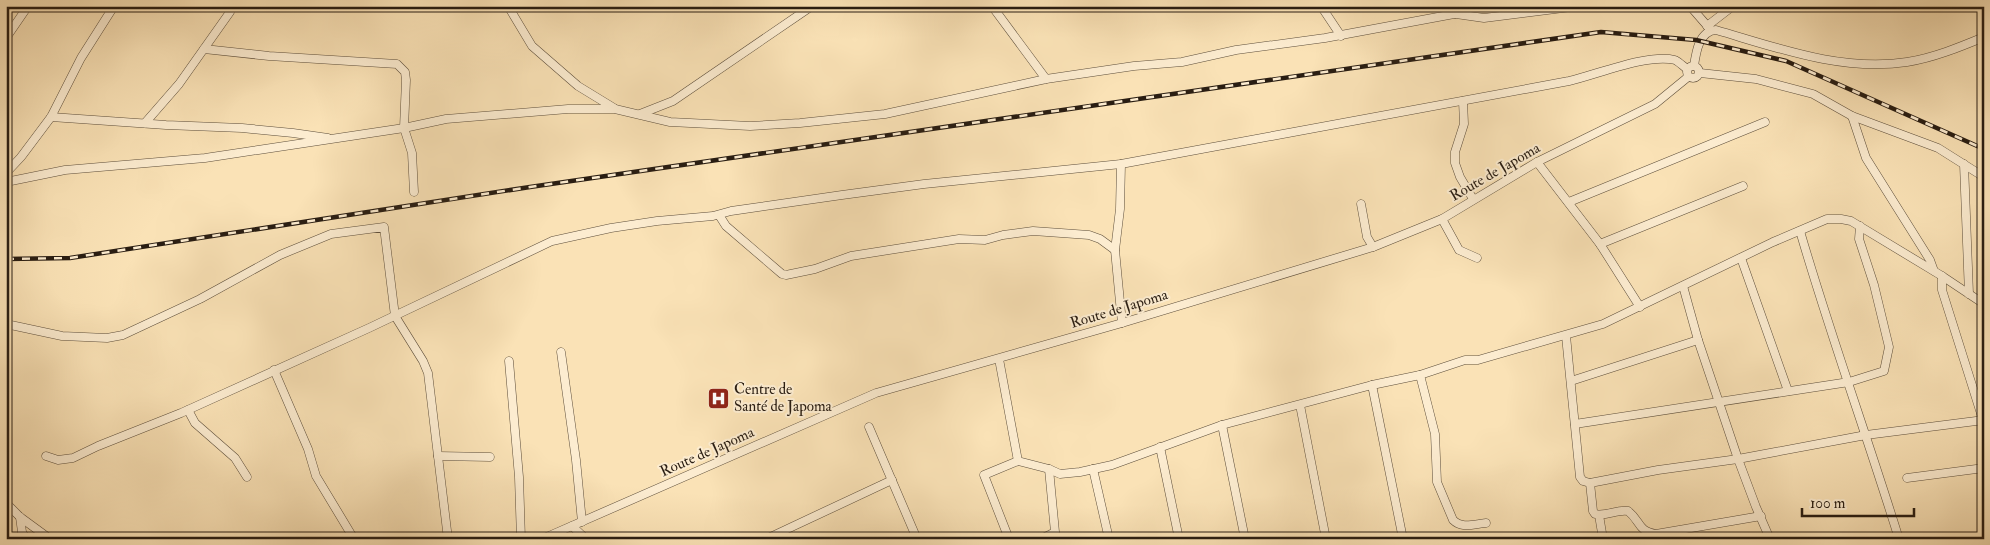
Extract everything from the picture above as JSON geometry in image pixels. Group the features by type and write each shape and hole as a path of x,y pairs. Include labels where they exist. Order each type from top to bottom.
{"street":[{"path":"6,38 10,29 28,6"},
{"path":"6,173 25,152 51,117 81,58 114,6"},
{"path":"145,123 175,89 230,12 231,6"},
{"path":"508,6 525,37 539,53 578,86 615,109"},
{"path":"640,114 673,101 812,6"},
{"path":"992,6 1046,79"},
{"path":"1321,6 1340,36"},
{"path":"6,182 66,170 205,158 462,118 568,109 615,109 670,122 750,126 885,114 1046,79 1134,66 1182,62 1236,50 1340,36 1454,14 1473,6"},
{"path":"1454,14 1484,18 1579,6"},
{"path":"1690,6 1709,28 1816,58 1850,64 1910,62 1957,48 1984,37"},
{"path":"1690,71 1700,41 1709,28 1733,6"},
{"path":"204,49 269,56 397,64 405,72 404,128 412,153 414,192"},
{"path":"46,456 58,460 73,458 188,410 395,316 552,241 629,225 719,215 731,211 851,193 1121,164 1569,81 1637,62 1672,60 1677,61 1690,71"},
{"path":"1690,71 1698,68 1700,73 1756,79 1813,94 1852,116 1938,148 1984,177"},
{"name":"Route de Japoma","path":"542,539 876,393 1122,323 1373,247 1442,219 1537,162 1655,104 1690,71 1695,79 1700,73"},
{"path":"1463,101 1464,124 1455,152 1455,163 1460,177 1473,199"},
{"path":"1852,116 1866,158 1930,260 1934,271"},
{"path":"51,117 276,131 317,135 332,139"},
{"path":"1569,202 1765,122"},
{"path":"1537,162 1600,244 1640,307"},
{"path":"1121,164 1120,209 1115,250 1122,323"},
{"path":"1964,164 1969,294"},
{"path":"1600,244 1743,186"},
{"path":"1361,204 1368,237 1373,247"},
{"path":"719,215 726,226 782,274 786,275 816,269 851,256 959,240 985,240 1003,235 1033,231 1089,235 1100,239 1115,250"},
{"path":"1442,219 1460,250 1477,258"},
{"path":"1009,539 984,476 1018,461 1049,469 1060,474 1112,465 1222,425 1372,385 1420,375 1466,360 1478,360 1566,336 1603,324 1827,219 1846,220 1860,226 1984,304"},
{"path":"1575,424 1849,382 1884,371 1889,347 1874,285 1859,239 1860,226"},
{"path":"6,324 62,336 96,338 123,335 200,299 280,255 331,234 382,227 384,229 395,316 423,361 428,373 448,539"},
{"path":"1800,231 1833,341 1849,382 1899,539"},
{"path":"1741,258 1788,391"},
{"path":"1566,336 1580,477 1583,481 1590,483 1658,470 1738,459 1866,435 1983,420 1942,290 1942,276"},
{"path":"1683,286 1698,340 1738,459 1770,539"},
{"path":"1571,381 1698,340"},
{"path":"561,352 576,460 582,522"},
{"path":"999,359 1018,461"},
{"path":"509,361 519,478 521,539"},
{"path":"274,370 308,450 316,476 354,539"},
{"path":"1420,375 1434,434 1437,482 1453,520 1464,526 1486,523"},
{"path":"1372,385 1403,539"},
{"path":"1300,405 1326,539"},
{"path":"188,410 195,423 235,458 247,477"},
{"path":"1222,425 1245,539"},
{"path":"869,427 917,539"},
{"path":"1160,447 1179,539"},
{"path":"438,456 490,457"},
{"path":"1907,478 1984,468"},
{"path":"1041,539 1055,532 1049,469"},
{"path":"1093,469 1109,539"},
{"path":"766,539 892,480"},
{"path":"1590,483 1595,514 1628,511 1642,529 1648,533 1656,534 1761,516"},
{"path":"6,502 20,517 50,539"},
{"path":"1599,515 1603,539"},
{"path":"20,517 22,532 26,539"},
{"path":"572,526 586,539"}],"railway":[{"path":"6,259 70,258 530,187 1601,32 1696,40 1786,61 1984,149"}],"place":[{"name":"Centre de Santé de Japoma","path":"718,398"}]}
